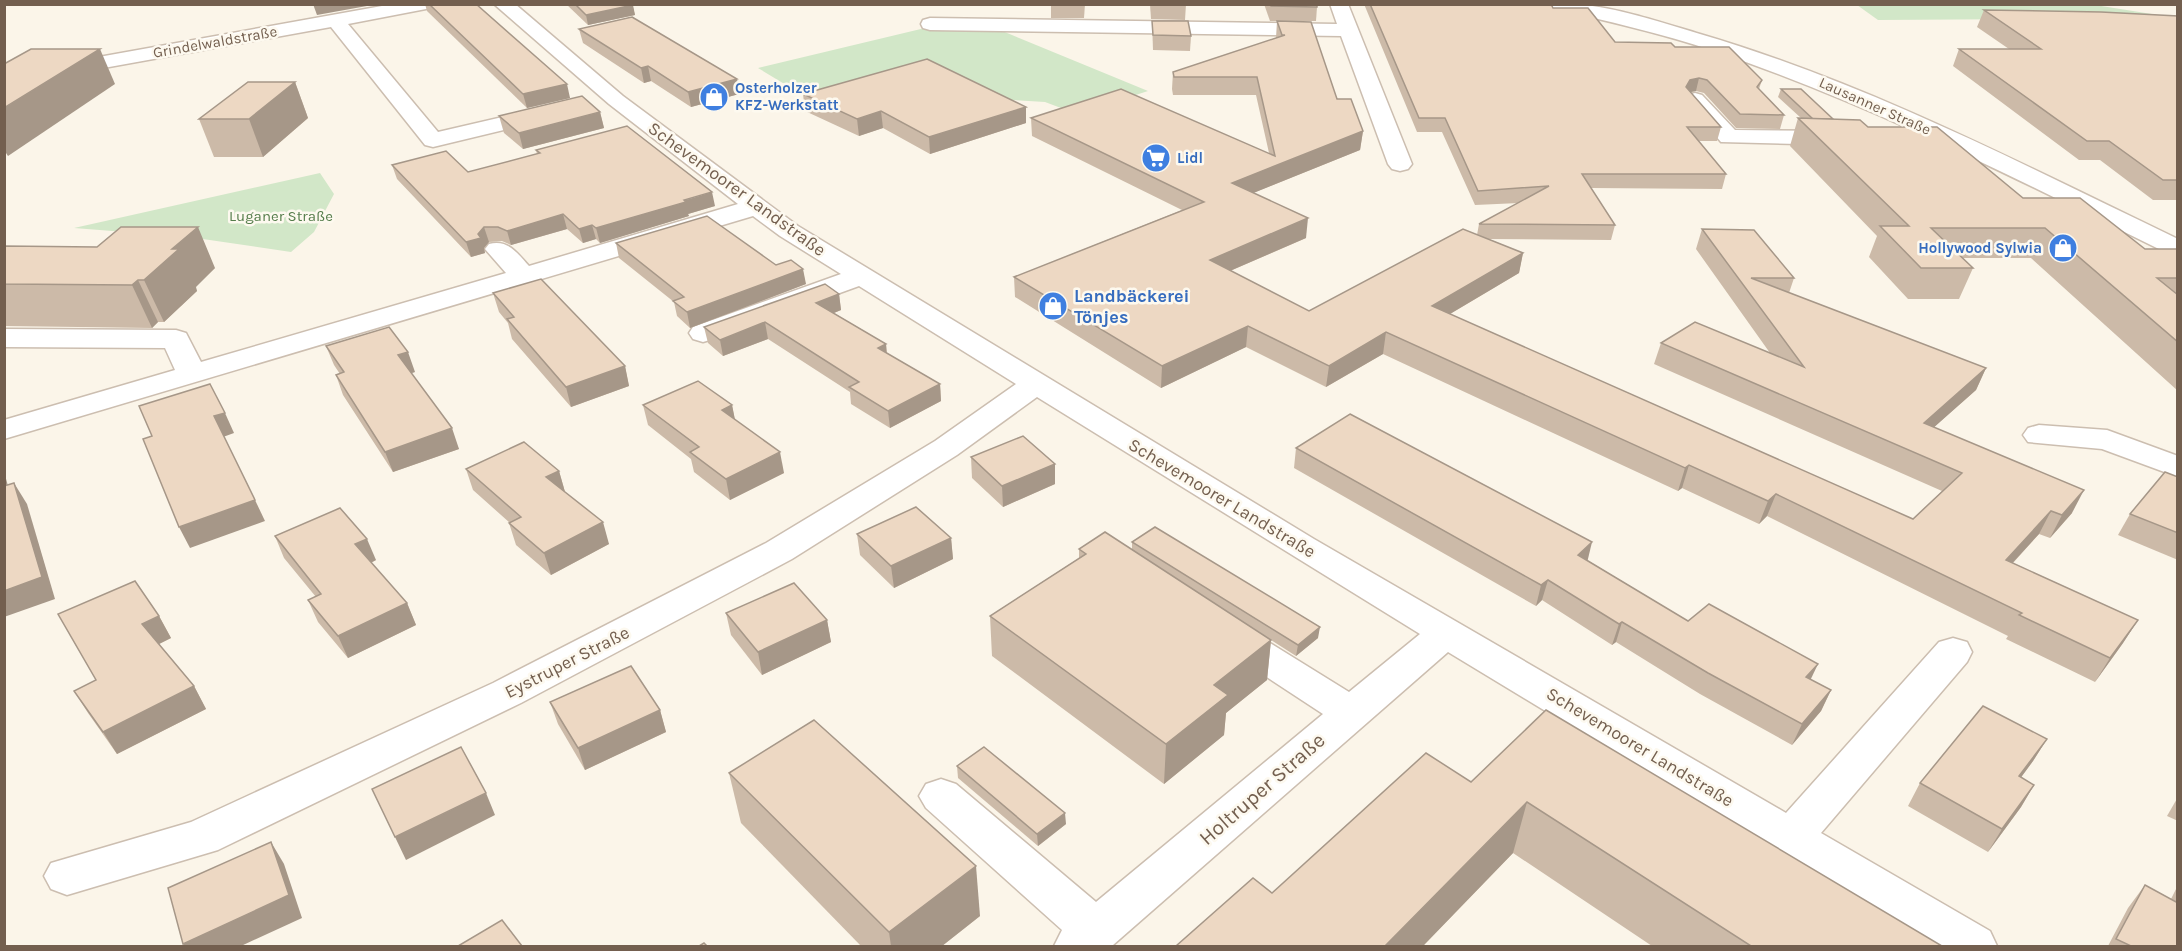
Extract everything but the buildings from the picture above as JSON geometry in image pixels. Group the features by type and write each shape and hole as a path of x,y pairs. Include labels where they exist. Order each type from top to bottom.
{"street":[{"name":"Grindelwaldstraße","path":"4,80 306,18 426,4"},
{"name":"Schevemoorer Landstraße","path":"503,4 600,99 638,128 789,231 1302,547 1973,946"},
{"path":"1339,4 1400,164"},
{"name":"Lausanner Straße","path":"1558,4 1636,22 1729,48 1787,68 1905,119 2178,249"},
{"path":"1636,22 1655,8"},
{"path":"345,14 433,140 567,107"},
{"path":"930,24 1349,30"},
{"path":"1695,99 1729,137 1857,138 1859,126 1905,119"},
{"path":"1781,114 1804,137"},
{"path":"4,430 756,207"},
{"path":"489,252 515,279"},
{"path":"703,333 861,276"},
{"path":"4,338 176,339 192,375"},
{"name":"Eystruper Straße","path":"67,876 202,837 518,688 779,551 946,448 1035,384"},
{"path":"2039,435 2107,440 2178,468"},
{"path":"1201,616 1351,713"},
{"name":"Holtruper Straße","path":"1087,939 1447,632"},
{"path":"1791,837 1953,652"},
{"path":"941,796 1087,939"}],"green space":[{"path":"1857,5 2095,5 2177,18 1878,20"},
{"path":"925,28 995,28 1148,91 1077,114 1045,102 996,99 811,100 758,68"},
{"name":"Luganer Straße","path":"320,173 334,194 314,232 291,252 189,237 74,228"}],"place":[{"name":"Osterholzer KFZ-Werkstatt","path":"714,97"},
{"name":"Lidl","path":"1156,158"},
{"name":"Hollywood Sylwia","path":"2063,248"},
{"name":"Landbäckerei Tönjes","path":"1053,306"}]}
